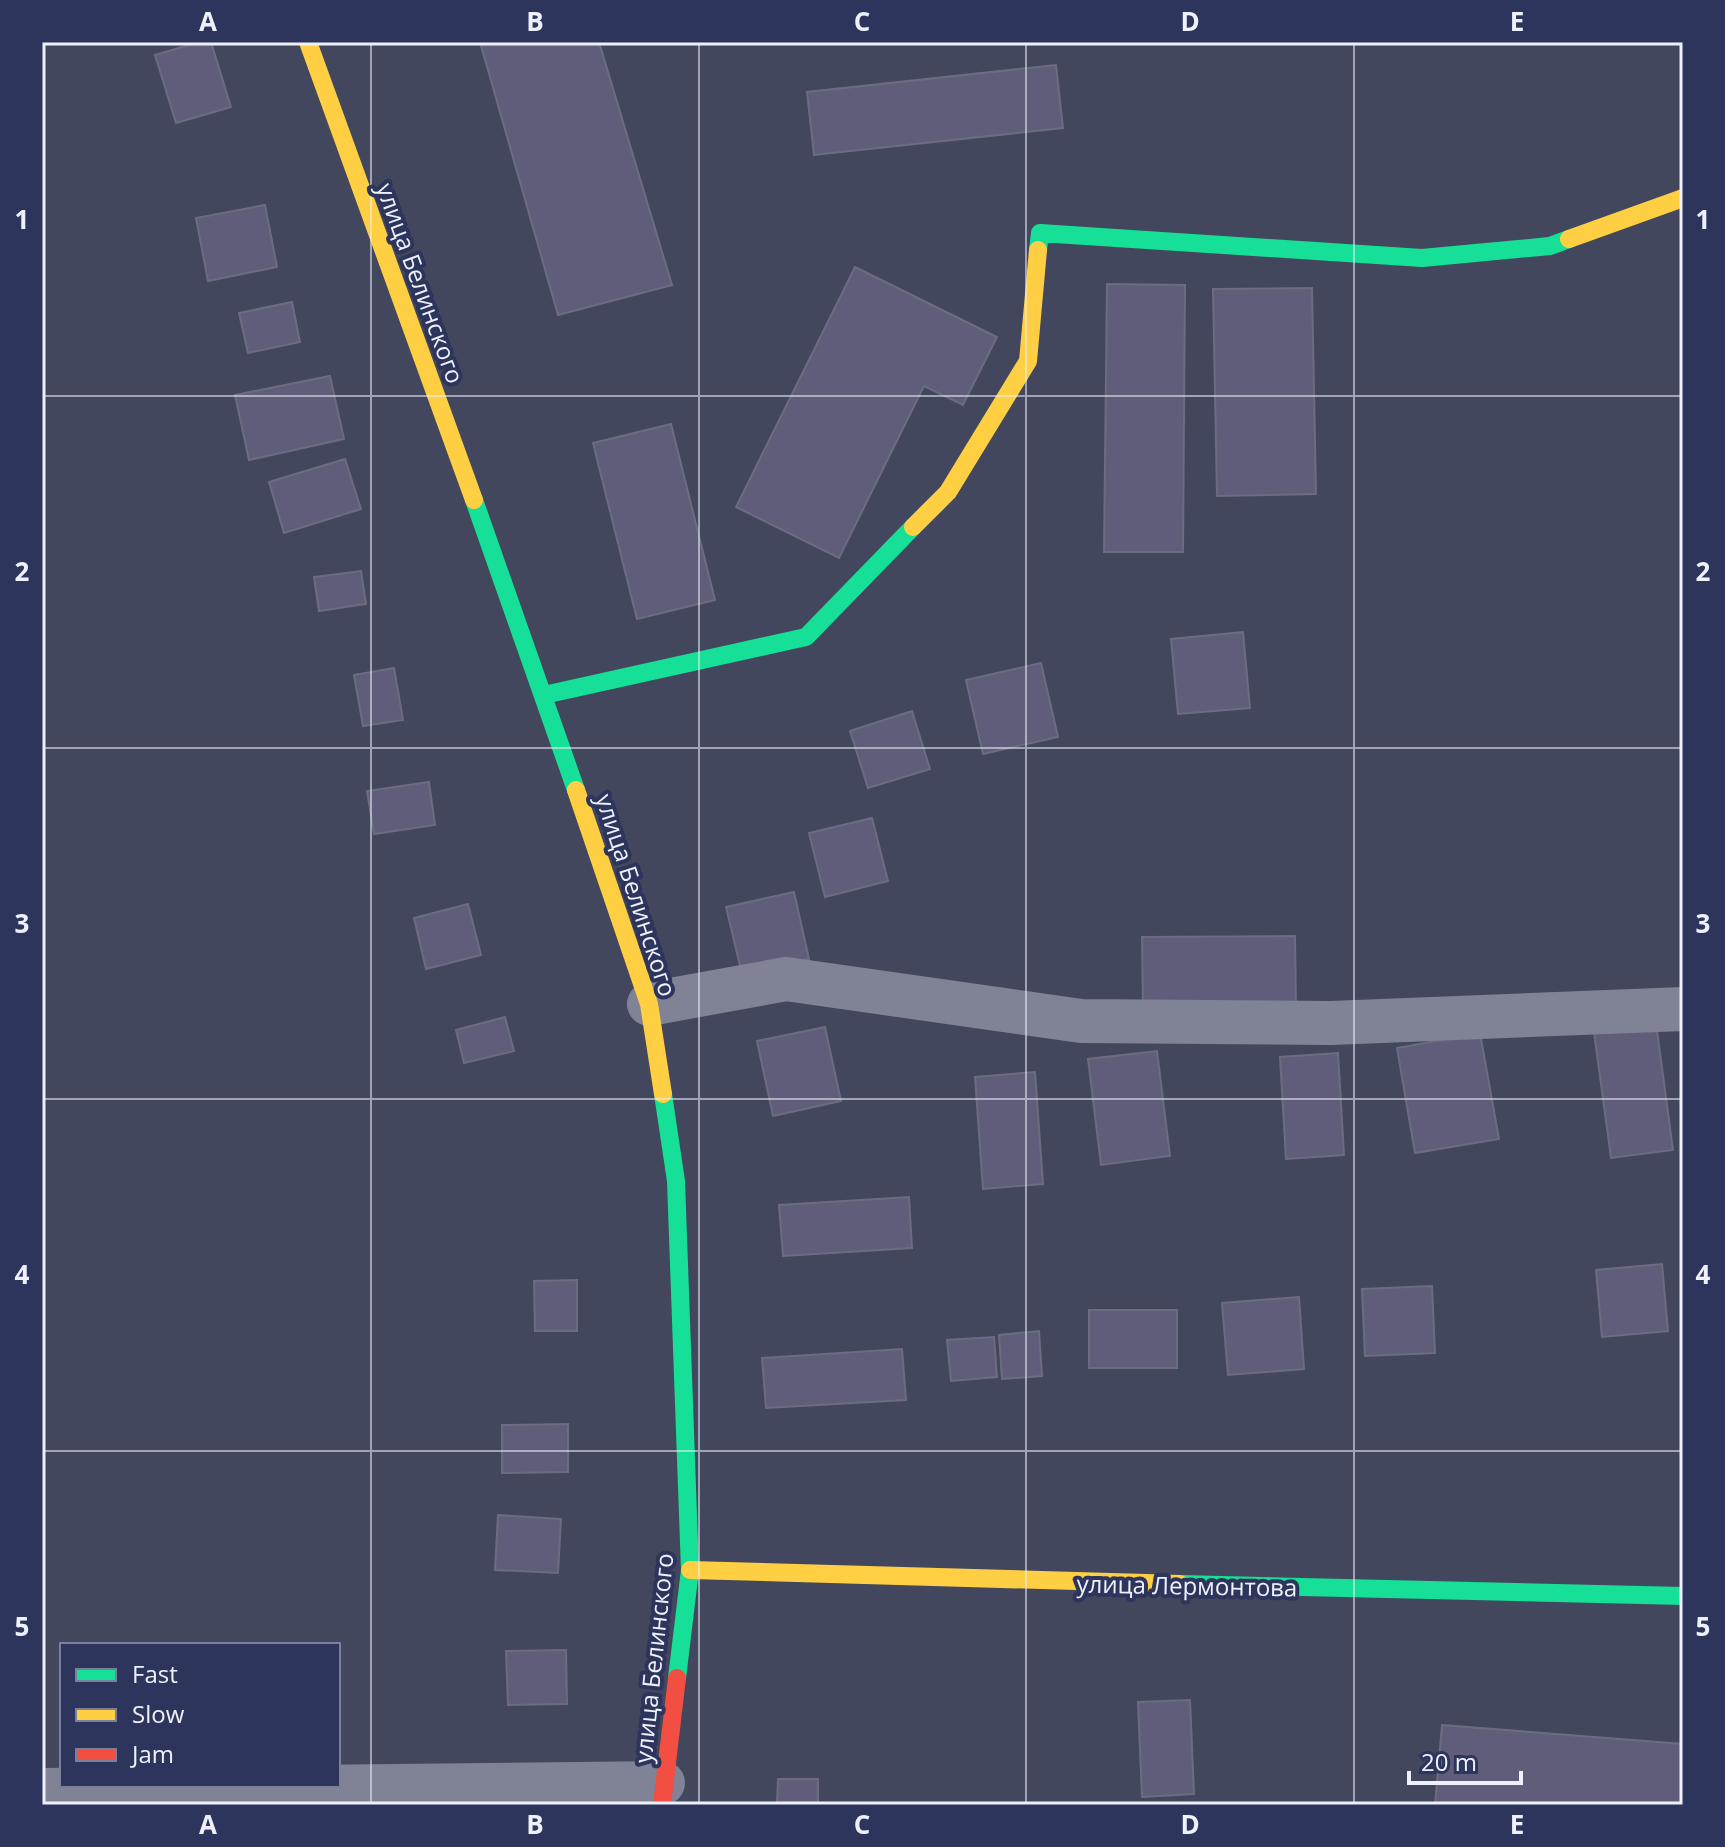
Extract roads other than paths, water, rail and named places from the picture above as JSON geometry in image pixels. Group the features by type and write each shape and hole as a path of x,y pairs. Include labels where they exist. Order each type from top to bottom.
{"street":[{"name":"улица Белинского","path":"308,42 544,695 649,1004 676,1181 690,1570 663,1794"},
{"path":"544,695 806,637 948,492 1028,361 1040,233 1422,258 1550,246 1683,198"},
{"path":"649,1004 786,979 1081,1021 1331,1023 1683,1009"},
{"name":"улица Лермонтова","path":"690,1570 921,1581 1503,1589 1683,1596"},
{"path":"42,1790 663,1794"}]}
